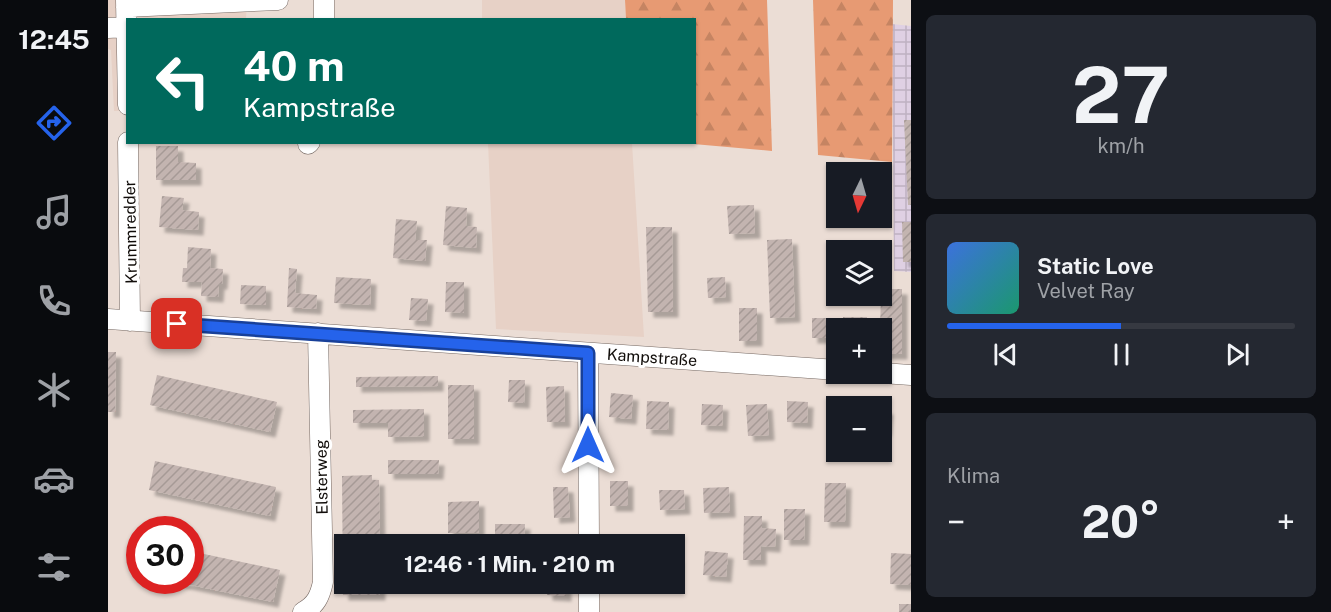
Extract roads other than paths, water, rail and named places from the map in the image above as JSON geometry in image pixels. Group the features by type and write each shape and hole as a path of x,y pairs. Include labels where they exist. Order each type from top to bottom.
{"street":[{"path":"126,91 117,28 126,3 278,0"},
{"path":"324,0 324,18"},
{"name":"Krummredder","path":"128,144 130,321"},
{"name":"Kampstraße","path":"108,319 826,369"},
{"name":"Elsterweg","path":"303,612 314,605 321,595 323,582 318,333"},
{"path":"588,353 589,534"},
{"path":"892,374 911,375"},
{"path":"589,594 589,612"}]}
